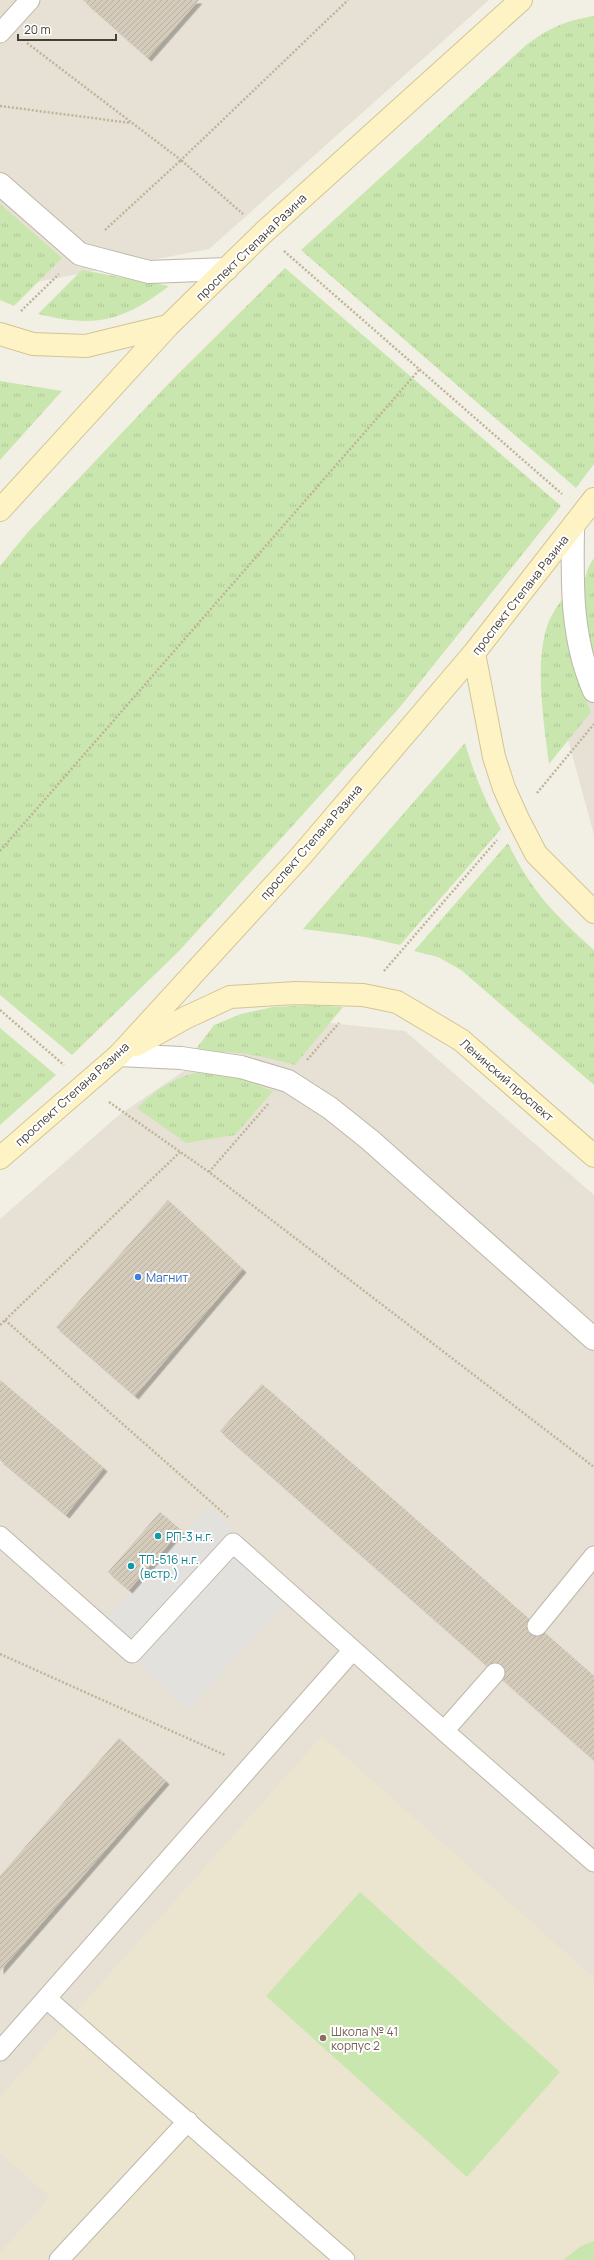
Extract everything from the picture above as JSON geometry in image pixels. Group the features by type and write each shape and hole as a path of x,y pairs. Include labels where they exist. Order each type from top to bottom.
{"main road":[{"name":"проспект Степана Разина","path":"0,510 168,326 264,233 521,0"},
{"path":"0,334 33,344 86,346 168,326"},
{"name":"проспект Степана Разина","path":"0,1158 119,1055 300,856 474,653 584,514"},
{"path":"474,653 494,757 504,788 517,817 536,854 594,912"},
{"name":"Ленинский проспект","path":"119,1055 185,1018 230,997 296,993 363,995 397,1002 461,1040 594,1156"}],"street":[{"path":"0,184 80,254 148,272 227,269"},
{"path":"584,514 572,589 575,625 584,667 594,691"},
{"path":"119,1055 181,1058 241,1067 288,1081 330,1108 370,1140 594,1339"}],"lane":[{"path":"3,30 30,0"},
{"path":"0,1536 132,1653 233,1543 352,1650 594,1862"},
{"path":"537,1626 594,1556"},
{"path":"0,2051 352,1650"},
{"path":"444,1731 495,1673"},
{"path":"47,1999 345,2260"},
{"path":"59,2260 188,2121"}],"path":[{"path":"181,160 348,0"},
{"path":"3,30 181,160 584,514"},
{"path":"0,106 131,123"},
{"path":"0,851 419,370"},
{"path":"210,1172 517,817 594,724"},
{"path":"0,1010 65,1066 83,1085 210,1172 594,1467"},
{"path":"0,1325 180,1152"},
{"path":"0,1654 230,1756"}],"shaded area":[{"path":"0,0 489,0 209,249 0,289"},
{"path":"594,642 594,835 557,699"},
{"path":"265,1016 405,1031 594,1195 594,2260 0,2260 0,1219 119,1115"},
{"path":"208,1507 300,1588 188,1710 100,1626"},
{"name":"Школа № 41 корпус 2","path":"322,1736 594,1978 594,2260 0,2260 0,2253 50,2197 0,2153 0,2097"}],"green space":[{"path":"594,16 594,464 576,488 301,250 525,46 557,26 574,20"},
{"path":"0,204 62,258 14,306 0,300"},
{"path":"285,268 561,506 400,707 180,950 72,1055 0,995 0,566 28,532 172,380"},
{"path":"82,270 169,286 137,308 107,319 76,321 38,314"},
{"path":"0,381 62,391 0,460"},
{"path":"594,558 594,662 585,623 583,595 584,581"},
{"path":"563,598 573,655 585,698 591,712 549,764 542,696 541,661 547,626 553,613"},
{"path":"465,743 480,787 501,829 400,945 365,937 303,929"},
{"path":"508,843 535,889 567,925 594,950 594,1085 461,970 438,957 414,951"},
{"path":"309,1005 343,1007 295,1065 260,1056 230,1052 193,1053 214,1025 241,1014 273,1007"},
{"path":"0,1028 56,1075 0,1125"},
{"path":"199,1072 228,1075 273,1091 235,1135 186,1143 137,1108 165,1085 181,1077"},
{"path":"360,1892 560,2072 467,2177 266,1996"},
{"path":"594,2241 594,2260 563,2260 581,2246"}],"building":[{"path":"83,0 199,0 148,58"},
{"path":"168,1200 243,1269 135,1396 56,1327"},
{"path":"0,1380 104,1468 66,1515 0,1460"},
{"path":"262,1384 594,1676 594,1760 220,1431"},
{"path":"160,1512 181,1530 129,1590 108,1572"},
{"path":"119,1738 166,1781 0,1971 0,1876"}],"place":[{"name":"Магнит","path":"138,1277"},
{"name":"РП-3 н.г.","path":"158,1536"},
{"name":"ТП-516 н.г. (встр.)","path":"131,1566"},
{"name":"Школа № 41 корпус 2","path":"323,2038"}]}
